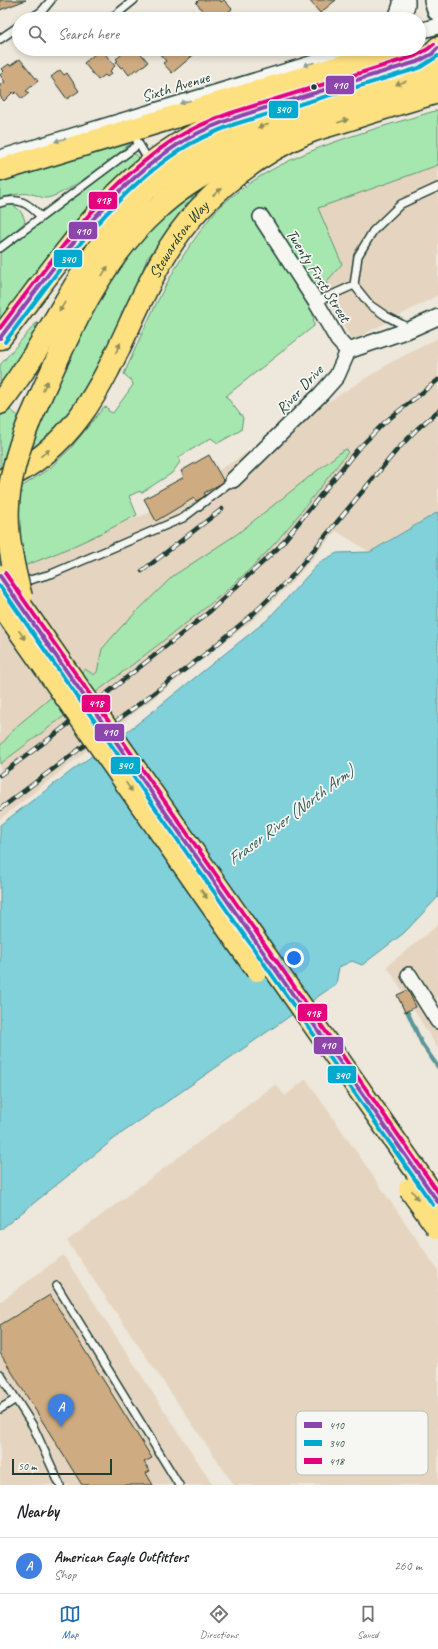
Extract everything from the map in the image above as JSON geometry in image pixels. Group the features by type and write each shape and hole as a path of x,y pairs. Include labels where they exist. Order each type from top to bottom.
{"main road":[{"path":"402,12 404,0"},
{"path":"435,0 438,10"},
{"path":"426,42 438,39"},
{"path":"0,338 89,224 124,186 150,164 178,144 220,124 248,113 417,62 432,54 438,48"},
{"path":"0,170 135,137 378,56"},
{"path":"0,354 95,239 117,215 173,168 208,148 250,130 438,72"},
{"name":"Stewardson Way","path":"0,481 16,474 49,451 68,432 84,412 99,389 148,287 162,262 199,209 230,180 253,163 306,133 438,92"},
{"path":"26,612 11,556 7,517 10,484 14,464 29,422 89,296 108,266 130,236 156,209 176,194 223,164 266,146 306,133"},
{"path":"0,403 28,364 90,260 140,195"},
{"path":"0,576 438,1202"},
{"path":"0,603 438,1228"}],"street":[{"path":"426,30 438,26"},
{"name":"Sixth Avenue","path":"0,158 337,56"},
{"name":"Twenty First Street","path":"261,217 316,302 338,340 348,351"},
{"path":"348,351 411,329 438,317"},
{"name":"River Drive","path":"233,480 321,394 337,376 348,351"},
{"path":"409,975 438,1021"}],"lane":[{"path":"40,12 51,0"},
{"path":"119,12 134,0"},
{"path":"0,39 12,31"},
{"path":"0,248 41,217 135,137 150,164"},
{"path":"411,329 386,316 370,305 354,285 358,256 373,231 401,204 438,188"},
{"path":"0,204 12,201 26,203 41,217"},
{"path":"316,302 354,285"},
{"path":"0,589 51,574 183,518 233,480"},
{"path":"57,1286 179,1485"},
{"path":"0,1374 33,1426 60,1485"},
{"path":"0,1410 16,1399"}],"shaded area":[{"path":"438,138 438,295 352,341 269,195"},
{"path":"438,338 438,512 370,552 336,531 294,580 253,620 0,819 0,569 154,511 390,363"},
{"path":"438,925 438,1049 387,966"},
{"path":"306,1079 438,1270 438,1485 234,1485 67,1241 276,1084 285,1096"},
{"path":"63,1255 213,1485 0,1485 0,1302"}],"green space":[{"path":"438,110 438,165 318,208 342,264 328,280 313,311 314,326 226,396 243,418 241,430 218,443 211,438 179,457 180,462 172,473 141,493 140,491 129,496 137,515 70,548 0,574 0,501 50,468 70,449 104,407 108,408 108,411 113,413 133,385 132,381 124,374 165,286 185,253 216,211 239,191 264,174 320,147"},
{"path":"130,143 114,157 63,192 44,198 32,194 22,194 0,199 0,182"},
{"path":"133,154 137,155 139,158 136,162 0,326 0,253 93,182"},
{"path":"202,184 207,191 147,258 131,302 93,380 58,433 0,473 0,417 9,409 21,418 69,354 114,271 151,226"},
{"path":"8,204 20,210 25,222 0,244 0,206"},
{"path":"37,322 31,341 0,387 0,365"},
{"path":"347,449 348,452 299,515 268,551 244,574 180,628 0,764 0,746 17,726 85,669 94,675 97,672 102,649 121,627 173,576 237,534 342,451"}],"water":[{"name":"Fraser River (North Arm)","path":"438,512 438,897 404,933 362,965 352,961 339,967 336,984 119,1135 0,1230 0,825 78,766 137,724 267,620 320,562 337,553 370,552"}],"building":[{"path":"0,0 26,0 0,10"},
{"path":"199,0 220,0 221,2 224,0 232,9 228,12 204,12 196,3"},
{"path":"309,0 336,0 321,12 319,12"},
{"path":"92,56 107,56 115,66 110,71 112,73 107,77 105,75 98,80 84,63"},
{"path":"120,56 143,56 148,62 137,71 136,69 129,75 123,67 121,68 116,62 118,61 116,59"},
{"path":"161,56 192,56 172,73 163,63 166,61"},
{"path":"20,59 38,81 26,91 29,93 22,99 16,92 14,94 13,92 4,101 0,96 0,85 5,82 0,75 4,71 2,69 9,64 10,66"},
{"path":"60,70 64,75 67,73 79,91 67,99 51,77"},
{"path":"209,455 224,482 204,493 206,496 196,501 194,498 156,521 144,499 184,477 181,471"},
{"path":"408,990 416,1007 405,1012 397,995"},
{"path":"50,1295 152,1458 144,1462 150,1471 146,1473 153,1485 82,1485 0,1353 0,1325"}],"waterway":[{"path":"407,1011 422,1044 438,1067"}],"railway":[{"path":"0,775 53,736 209,612 279,547 356,451 385,422 438,380"},
{"path":"0,809 204,655 252,615 293,575 396,451 417,429 438,411"},
{"path":"142,571 222,509"}],"transit line":[{"name":"418","path":"426,50 434,44"},
{"name":"410","path":"0,338 60,259 102,209 150,164 177,145 204,130 233,118 417,62 432,54 438,48"},
{"name":"418","path":"0,328 59,251 100,203 147,159 173,140 194,128 231,113 415,56"},
{"name":"340","path":"5,342 64,264 106,214 154,169 180,150 193,142 235,124 419,68 438,56"},
{"name":"418","path":"5,573 438,1192"},
{"name":"410","path":"0,576 438,1202"},
{"name":"340","path":"0,586 433,1205"}],"place":[{"name":"American Eagle Outfitters","path":"61,1427"}]}
